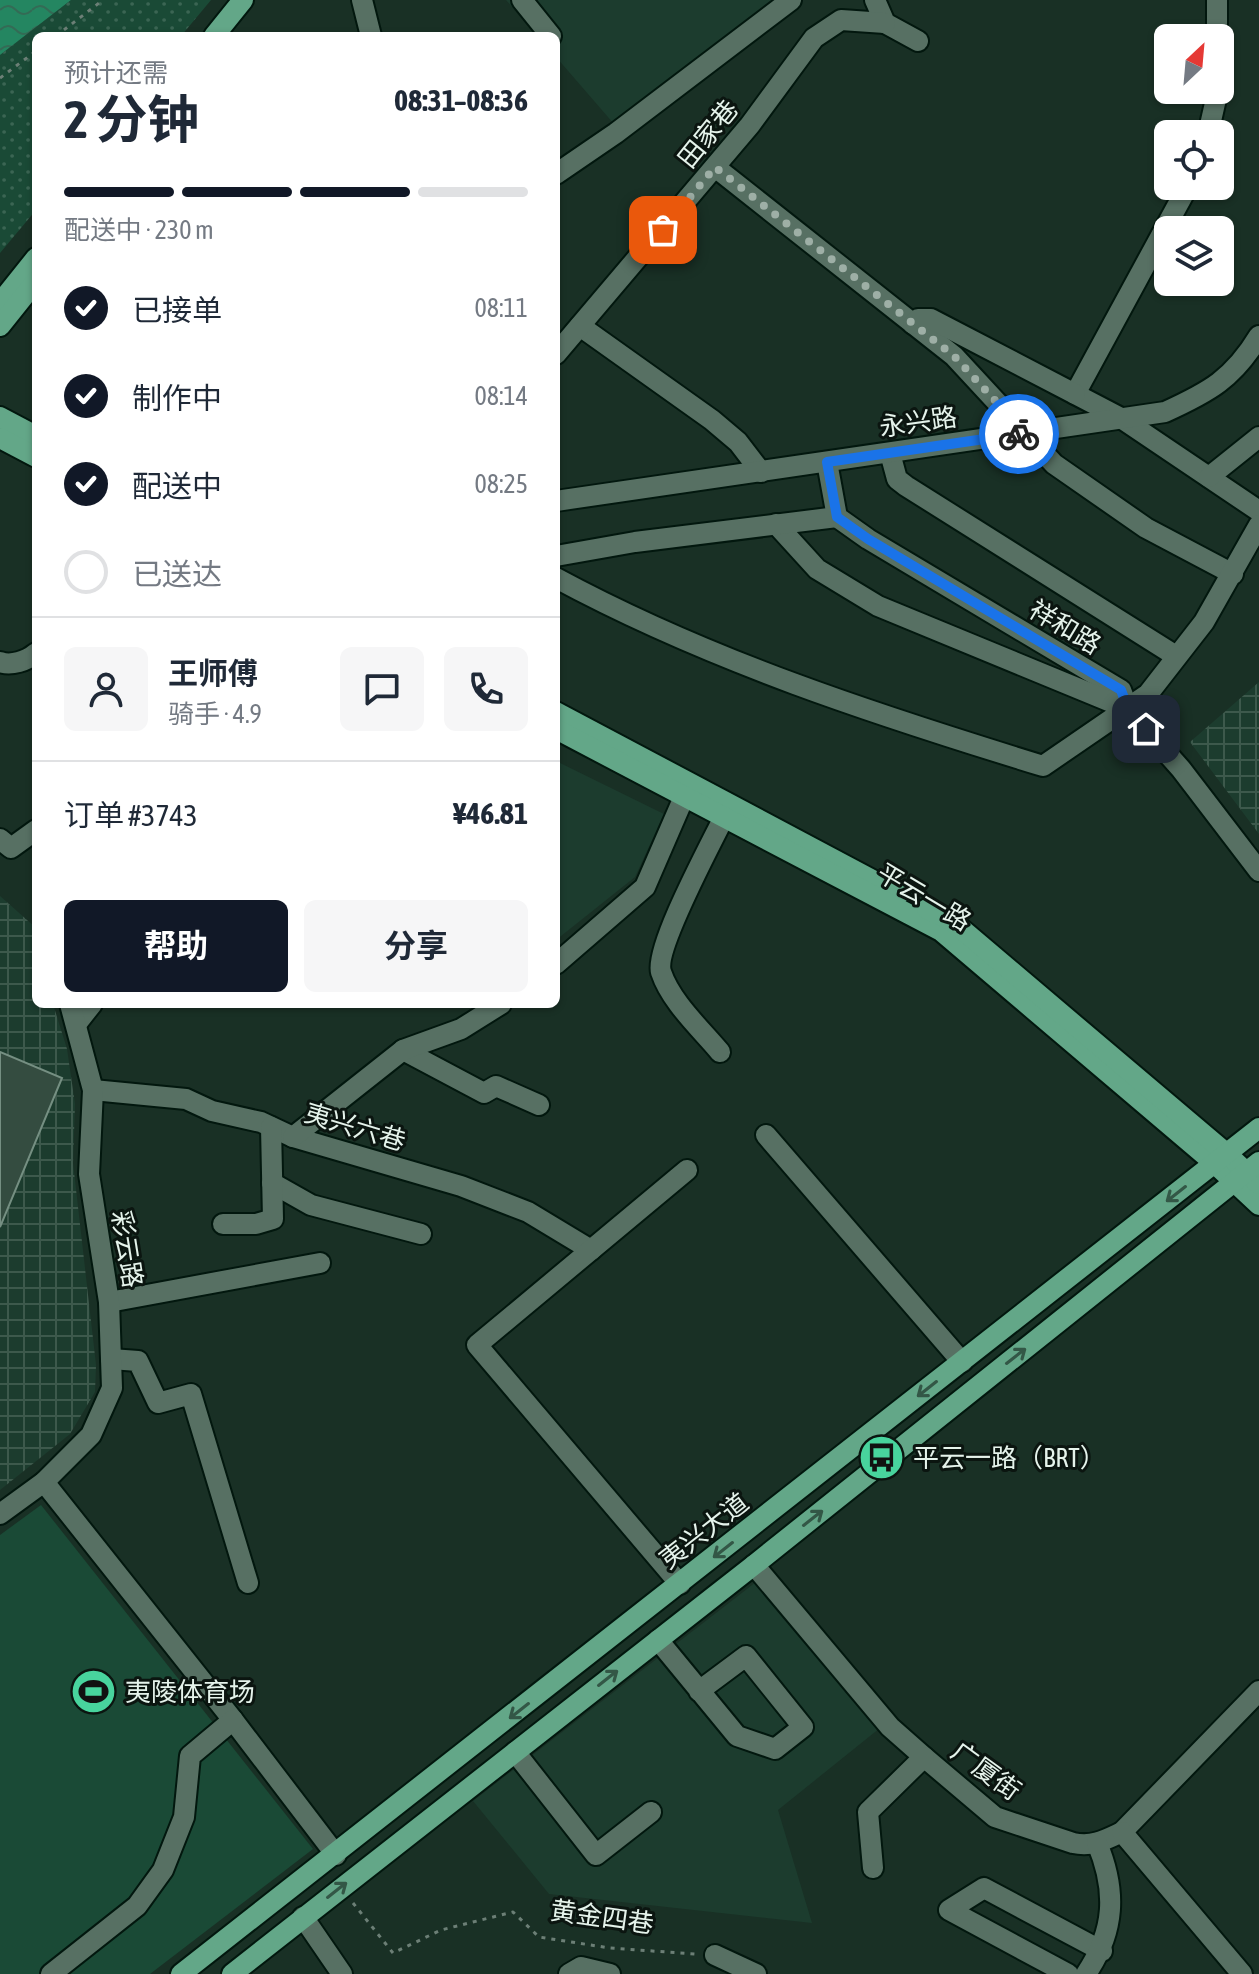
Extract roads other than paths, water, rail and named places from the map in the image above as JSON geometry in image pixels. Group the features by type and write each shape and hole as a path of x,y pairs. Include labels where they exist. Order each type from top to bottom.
{"main road":[{"path":"217,32 243,0"},
{"path":"233,32 259,0"},
{"path":"0,303 32,263"},
{"path":"0,326 32,286"},
{"path":"0,417 32,434"},
{"path":"0,438 32,455"},
{"name":"平云一路","path":"560,714 952,921 1221,1158"},
{"name":"平云一路","path":"560,731 941,931 1221,1158 1250,1175 1259,1205"},
{"name":"夷兴大道","path":"181,1974 1259,1128"},
{"path":"232,1974 1250,1175"}],"street":[{"path":"362,0 370,32"},
{"path":"522,0 548,32"},
{"path":"560,171 616,133 791,0"},
{"path":"875,0 885,23"},
{"path":"1217,0 1217,24"},
{"name":"田家巷","path":"560,342 580,326 715,167 814,38 841,20 885,23 918,41"},
{"path":"715,167 954,356 1054,464 1146,528 1233,574"},
{"path":"1075,394 1180,200"},
{"path":"913,324 918,319 931,319 1121,418 1259,511"},
{"path":"580,326 712,420 738,442 761,472"},
{"name":"永兴路","path":"560,500 1165,412 1211,391 1247,355 1259,336"},
{"path":"1209,477 1259,437"},
{"path":"890,453 897,479 906,486 1176,656"},
{"path":"560,555 635,542 837,517 827,462"},
{"name":"祥和路","path":"837,517 868,539 1121,690 1128,709 1181,769 1259,871"},
{"path":"776,524 817,569 878,606 1128,709"},
{"path":"560,580 722,658 1043,766 1148,694 1204,622 1259,525"},
{"path":"0,662 8,665 32,659"},
{"path":"560,961 645,887 675,824 684,797"},
{"path":"720,1052 673,995 660,969 665,941 724,817"},
{"path":"0,839 11,848 32,833"},
{"path":"293,1137 403,1050 461,1029 495,1008"},
{"name":"彩云路","path":"0,1514 44,1482 91,1435 112,1388 109,1302 89,1174 93,1090 73,1014"},
{"path":"403,1050 484,1093 496,1086 539,1105"},
{"name":"夷兴六巷","path":"93,1090 186,1099 212,1111 271,1127 293,1137 461,1186 528,1212 591,1250"},
{"path":"223,1224 256,1224 273,1219 271,1127"},
{"path":"766,1135 962,1362"},
{"path":"680,1584 477,1345 687,1170"},
{"path":"272,1183 311,1205 421,1234"},
{"path":"109,1302 320,1263"},
{"path":"111,1359 138,1361 158,1403 191,1394 248,1583"},
{"path":"44,1482 336,1855"},
{"name":"广厦街","path":"754,1565 890,1727 995,1817 1073,1843 1097,1843"},
{"path":"658,1640 699,1691 737,1736 775,1749 803,1727 746,1656 699,1691"},
{"path":"1086,1974 1102,1951 1110,1906 1111,1882 1097,1843 1122,1832 1259,1691"},
{"path":"51,1974 137,1906 163,1870 184,1817 190,1756 233,1720"},
{"path":"515,1752 596,1855 651,1812"},
{"path":"873,1868 868,1812 924,1757"},
{"path":"1122,1832 1242,1974"},
{"path":"1068,1974 949,1910 984,1888 1102,1951"},
{"path":"303,1917 342,1974"},
{"path":"715,1955 756,1974"},
{"path":"569,1974 581,1967 610,1974"}],"water":[{"path":"0,0 71,0 0,55"}],"place":[{"name":"平云一路（BRT）","path":"882,1458"},
{"name":"夷陵体育场","path":"94,1692"}]}
